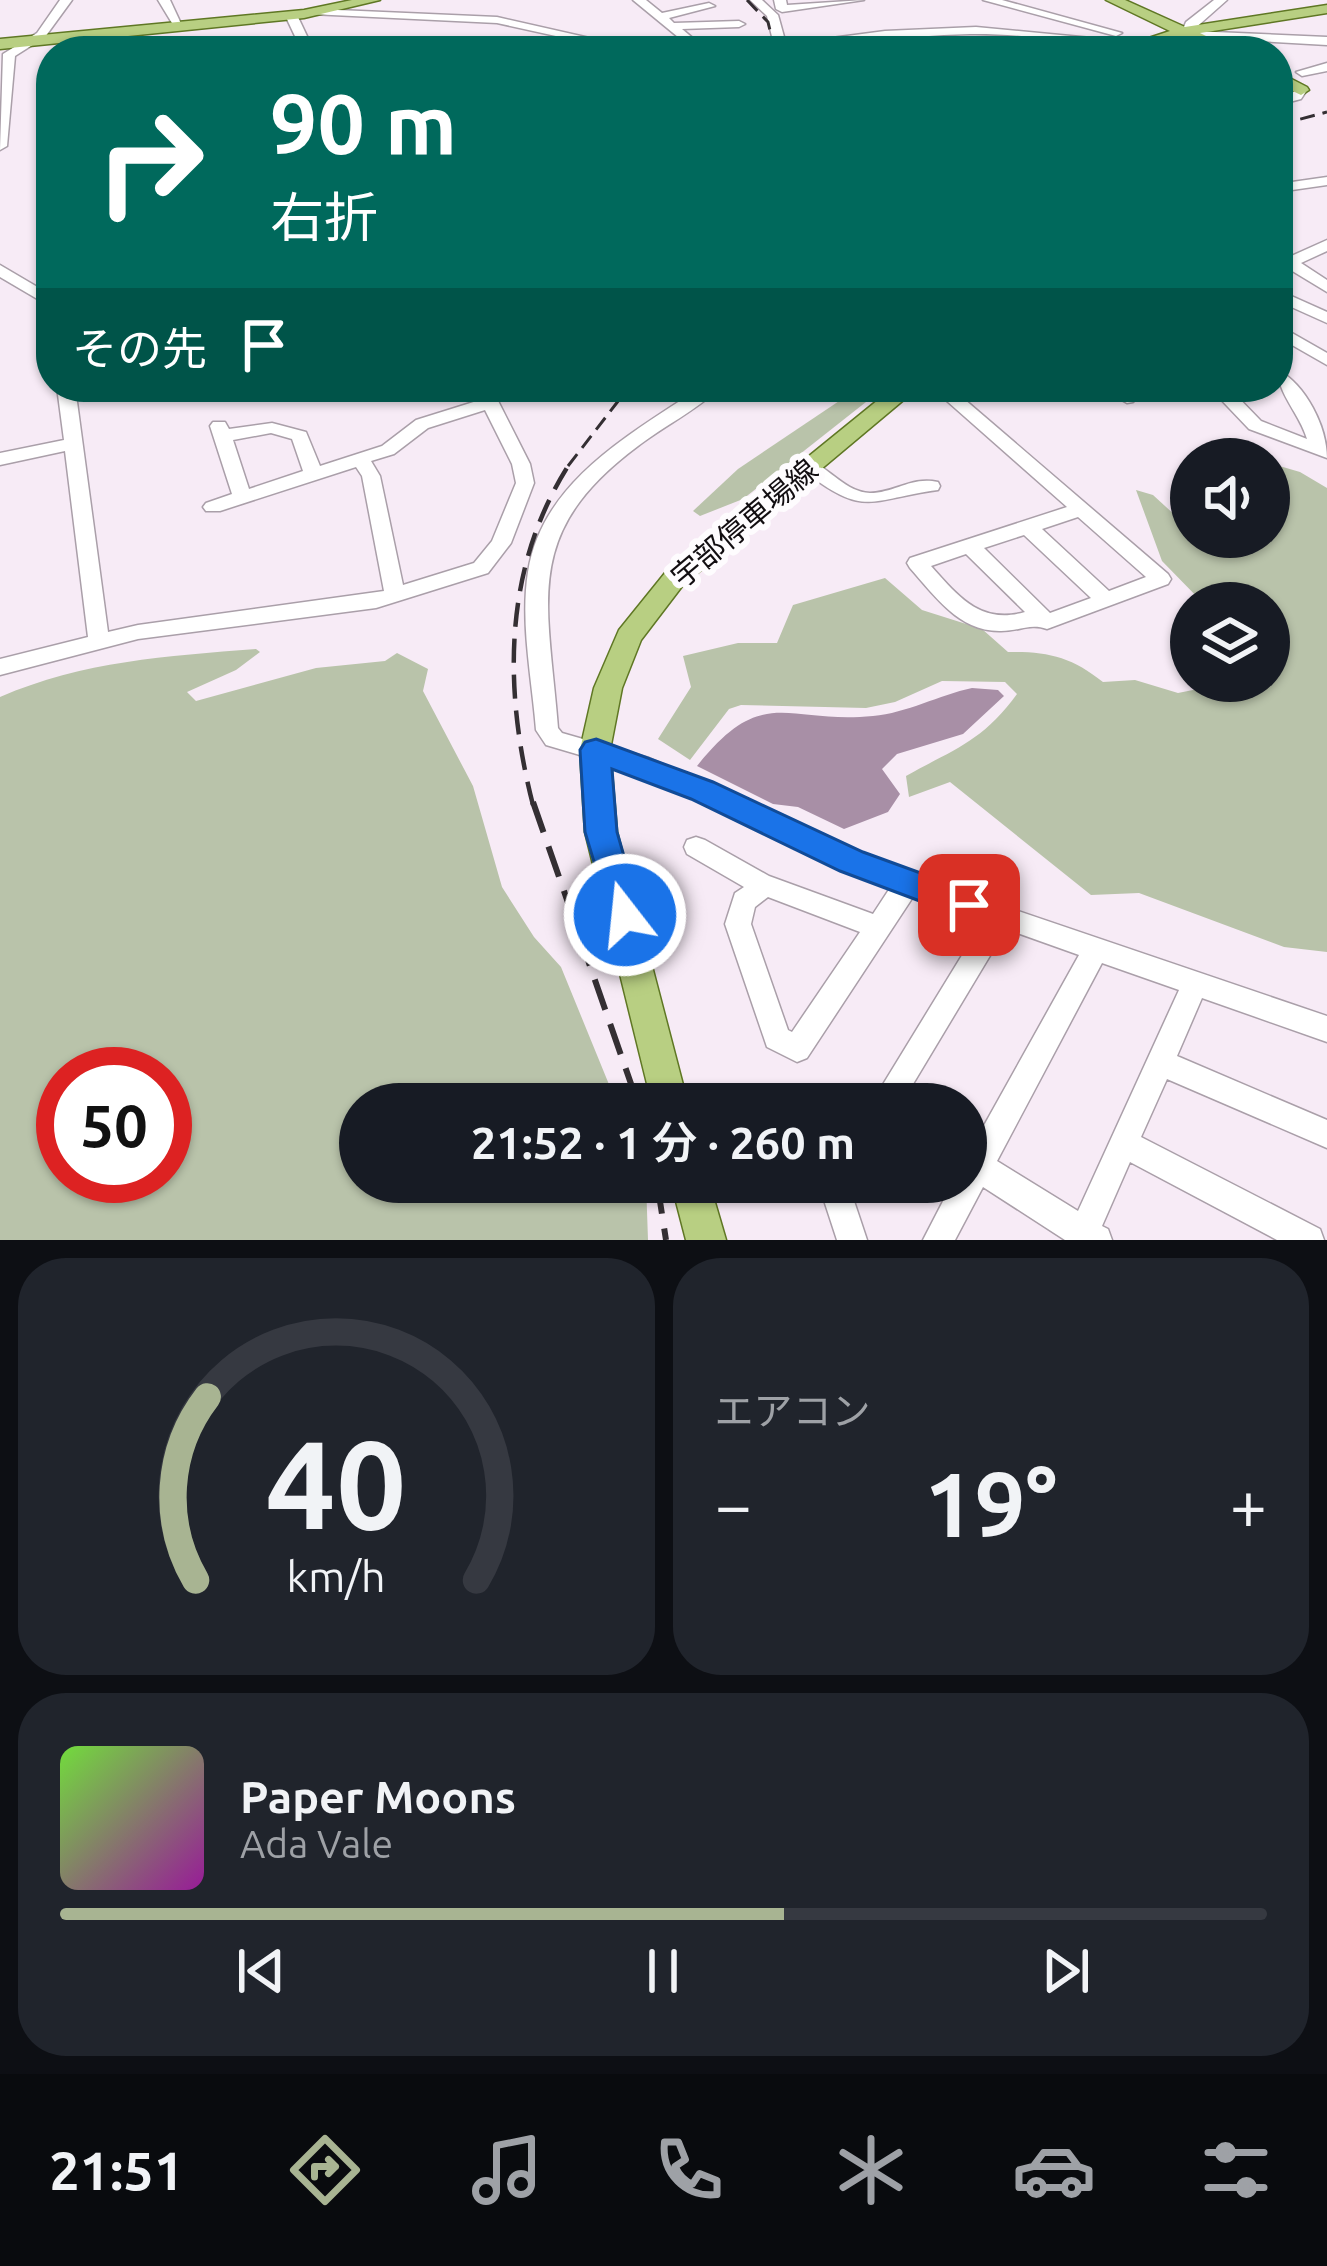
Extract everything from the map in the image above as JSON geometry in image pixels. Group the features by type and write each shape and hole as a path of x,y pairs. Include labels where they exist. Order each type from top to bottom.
{"main road":[{"path":"74,36 291,16 373,0"},
{"path":"1113,0 1196,36"},
{"path":"1177,36 1327,9"},
{"path":"5,43 36,40"},
{"path":"1293,80 1302,81"},
{"name":"宇部停車場線","path":"665,1083 601,832 596,750 608,688 642,617 694,560 889,402"},
{"path":"696,1203 706,1240"}],"street":[{"path":"38,36 56,5 66,0"},
{"path":"164,0 179,26"},
{"path":"639,0 686,36"},
{"path":"756,0 772,15 778,36"},
{"path":"780,0 782,9 857,0"},
{"path":"988,0 1115,36"},
{"path":"1183,36 1221,0"},
{"path":"668,21 710,5"},
{"path":"315,12 497,20 571,36"},
{"path":"291,16 301,36"},
{"path":"668,21 739,24"},
{"path":"856,36 878,29 1021,36"},
{"path":"878,29 879,36"},
{"path":"944,31 945,36"},
{"path":"1190,33 1241,36"},
{"path":"0,146 9,54 36,38"},
{"path":"1293,39 1327,41"},
{"path":"1293,89 1327,67"},
{"path":"1293,184 1326,176"},
{"path":"1293,262 1327,245"},
{"path":"0,270 36,293"},
{"path":"1293,270 1327,287"},
{"path":"1293,302 1327,318"},
{"path":"1293,339 1327,359"},
{"path":"1293,398 1322,452"},
{"path":"67,402 99,642"},
{"path":"213,507 401,443 422,424 471,402"},
{"path":"0,667 138,632 395,596 482,568 496,553 525,475 489,402"},
{"path":"691,402 610,460 560,512 543,548 538,578 545,707 547,730 554,740 596,750 702,790 908,884 1327,1029"},
{"path":"957,402 1161,579 1047,622 970,546"},
{"path":"1233,402 1255,425 1322,452"},
{"path":"242,496 220,430 272,428 300,436 312,471"},
{"path":"0,459 71,443"},
{"path":"360,458 371,476 395,596"},
{"path":"810,466 863,501 918,483 931,486"},
{"path":"1039,615 1010,627 967,619 917,563 1082,509"},
{"path":"514,510 560,512"},
{"path":"1028,526 1106,600"},
{"path":"696,847 764,886 879,928"},
{"path":"764,886 744,901 738,924 777,1038 796,1048 908,884"},
{"path":"898,1083 1000,916"},
{"path":"987,1139 1096,949"},
{"path":"987,1172 1087,1237 1123,1142 1195,984"},
{"path":"1160,1061 1327,1134"},
{"path":"1123,1142 1309,1240"},
{"path":"840,1203 852,1240"},
{"path":"938,1240 955,1203"}],"green space":[{"path":"838,402 866,402 743,499 700,516 693,511 738,469"},
{"path":"1290,469 1327,488 1327,952 1284,947 1139,893 1091,895 950,782 909,797 906,776 966,743 1004,710 1017,694 1005,682 942,681 895,702 866,708 741,705 729,709 690,760 658,739 691,687 683,656 738,643 777,643 793,605 885,578 922,610 982,629 1008,652 1058,657 1103,682 1135,680 1170,691 1170,702 1290,702 1290,582 1182,582 1162,561 1136,490 1153,495 1170,511 1170,558 1290,558"},
{"path":"260,652 236,670 187,692 196,701 316,668 385,661 397,653 428,669 423,691 473,786 502,887 534,937 561,967 608,1083 339,1083 339,1203 647,1203 648,1240 0,1240 0,697 62,675 158,658"}],"shaded area":[{"path":"972,688 998,690 1004,696 963,734 897,754 882,769 900,794 888,812 844,829 798,807 773,804 697,766 720,740 759,716 873,716"}],"railway":[{"path":"747,0 768,22 771,36"},
{"path":"1293,121 1327,112"},
{"path":"569,464 617,402"},
{"path":"533,805 517,717 515,629 532,544 569,464"},
{"path":"533,802 631,1083"},
{"path":"660,1203 666,1240"}],"route":[{"path":"625,915 601,832 596,750 702,790 851,861 969,905"}]}
